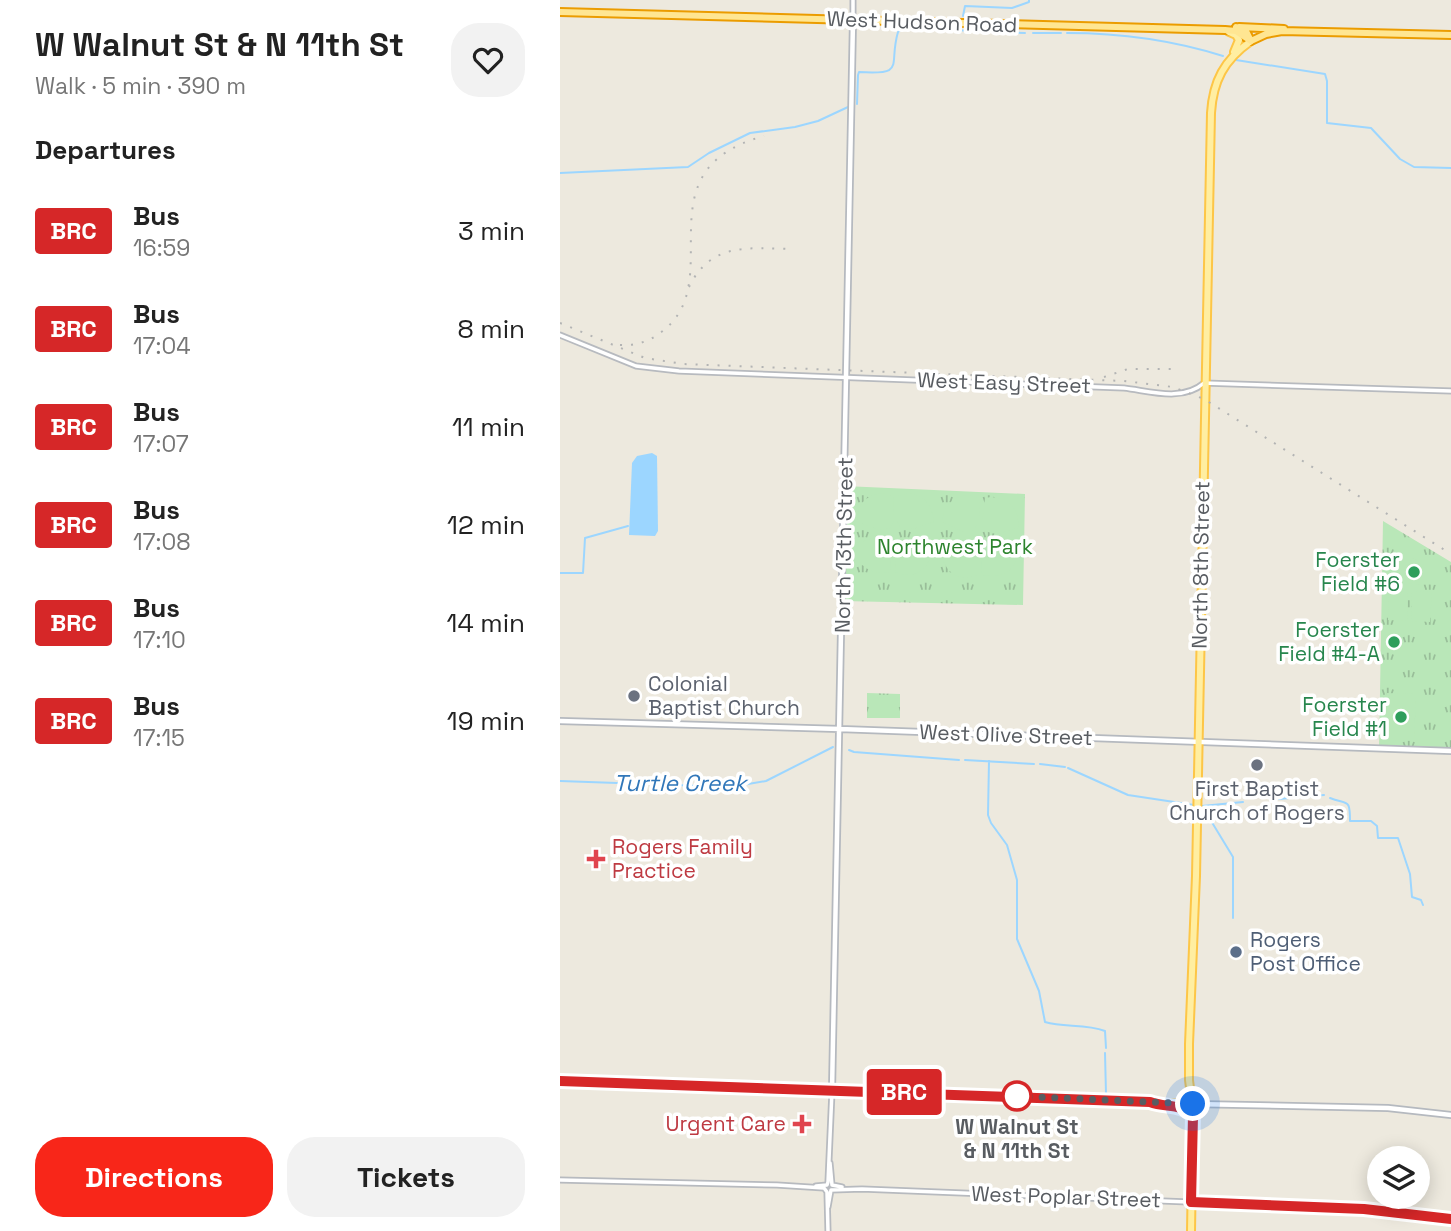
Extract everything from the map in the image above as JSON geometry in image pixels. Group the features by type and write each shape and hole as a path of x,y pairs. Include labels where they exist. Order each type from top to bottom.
{"highway":[{"name":"West Hudson Road","path":"560,12 1231,30 1241,33 1251,41"},
{"name":"West Hudson Road","path":"1159,27 1278,27 1292,31"},
{"path":"1236,27 1246,31 1251,41 1274,32 1292,31 1451,35"}],"main road":[{"name":"North 13th Street","path":"832,1090 853,20"},
{"name":"West Hudson Road","path":"1159,27 1171,31 1237,35 1239,44 1231,57"},
{"name":"North 8th Street","path":"1191,1231 1193,1104 1189,1051 1212,98 1221,71 1231,57 1251,41"},
{"name":"West Olive Street","path":"560,721 1451,751"},
{"path":"560,1082 1193,1104 1388,1108 1451,1115"},
{"path":"1180,1103 1185,1100 1191,1087"},
{"path":"1150,1102 1182,1107 1193,1116"}],"street":[{"name":"North 13th Street","path":"853,0 853,20"},
{"name":"West Easy Street","path":"560,335 636,366 652,369 1124,388 1175,395 1198,389 1204,383 1451,391"},
{"path":"828,1231 832,1090"},
{"name":"West Poplar Street","path":"560,1180 829,1187 1364,1209 1451,1219"}],"green space":[{"name":"Northwest Park","path":"844,486 1025,494 1023,605 843,601"},
{"path":"882,493 893,496 894,520 890,528 879,530 857,522 863,502"},
{"path":"910,493 927,503 934,522 913,529 900,528 897,520 897,496"},
{"path":"967,495 980,498 979,522 972,532 964,532 942,522 944,511 949,504"},
{"path":"985,498 1008,502 1012,506 1017,515 1018,528 996,534 984,531 982,523"},
{"path":"1383,521 1451,562 1451,750 1379,749"},
{"path":"878,537 890,540 890,572 870,570 858,557 856,543"},
{"path":"902,539 933,549 928,563 915,574 895,572 896,548"},
{"path":"995,541 1018,549 1015,563 1002,574 982,575 981,551 984,544"},
{"path":"963,542 975,544 977,575 957,576 944,563 941,549"},
{"name":"Foerster Field #6","path":"1390,558 1439,560 1439,585 1389,583"},
{"path":"1389,591 1408,591 1407,621 1388,620"},
{"path":"1412,591 1432,592 1430,622 1411,621"},
{"path":"867,693 900,694 900,718 867,718"},
{"name":"Foerster Field #1","path":"1387,693 1416,694 1414,741 1385,740"}],"water":[{"path":"652,453 657,456 658,531 655,536 629,535 632,463 637,456"}],"waterway":[{"path":"963,16 965,6 1012,8 1029,0"},
{"path":"857,104 859,72 890,70 893,66 898,32 903,28 1025,33"},
{"path":"1033,33 1061,33"},
{"path":"1067,33 1146,38 1223,56"},
{"path":"1236,60 1325,74 1327,123 1371,128 1400,159 1414,167 1451,168"},
{"path":"560,173 688,167 709,153 750,133 818,121 848,107"},
{"path":"560,573 583,573 585,538 628,526"},
{"name":"Turtle Creek","path":"560,781 731,787 766,781 833,747"},
{"name":"Turtle Creek","path":"849,750 959,760"},
{"name":"Turtle Creek","path":"965,760 1034,764"},
{"path":"989,761 988,815 1007,845 1017,880 1017,939 1039,991 1045,1022 1105,1031 1106,1048"},
{"name":"Turtle Creek","path":"1040,764 1065,767"},
{"name":"Turtle Creek","path":"1068,768 1128,795 1194,805"},
{"name":"Turtle Creek","path":"1279,799 1324,795"},
{"name":"Turtle Creek","path":"1330,798 1348,805 1350,821 1371,821 1377,826 1378,838 1398,838 1410,874 1412,897 1421,900 1423,905"},
{"name":"Turtle Creek","path":"1202,806 1243,802"},
{"path":"1202,806 1233,857 1233,918"},
{"path":"1105,1053 1106,1094"}],"railway":[{"path":"620,345 651,339 680,311 689,286 694,200 704,174 726,152 764,136"},
{"path":"689,287 698,272 720,255 746,249 791,249"},
{"path":"560,323 645,358 683,364 1124,381 1173,387 1204,399 1451,554"},
{"path":"1104,377 1128,369 1171,369"}],"bus line":[{"name":"BRC","path":"560,1081 1150,1102 1182,1107 1193,1116 1191,1202 1364,1209 1451,1219"}],"place":[{"name":"Foerster Field #6","path":"1414,572"},
{"name":"Foerster Field #4-A","path":"1394,642"},
{"name":"Colonial Baptist Church","path":"634,696"},
{"name":"Foerster Field #1","path":"1401,717"},
{"name":"First Baptist Church of Rogers","path":"1257,765"},
{"name":"Rogers Family Practice","path":"596,859"},
{"name":"Rogers Post Office","path":"1236,952"},
{"name":"W Walnut St & N 11th St","path":"1017,1096"},
{"name":"Urgent Care","path":"802,1124"}],"route":[{"path":"1017,1096 1193,1104"}]}
